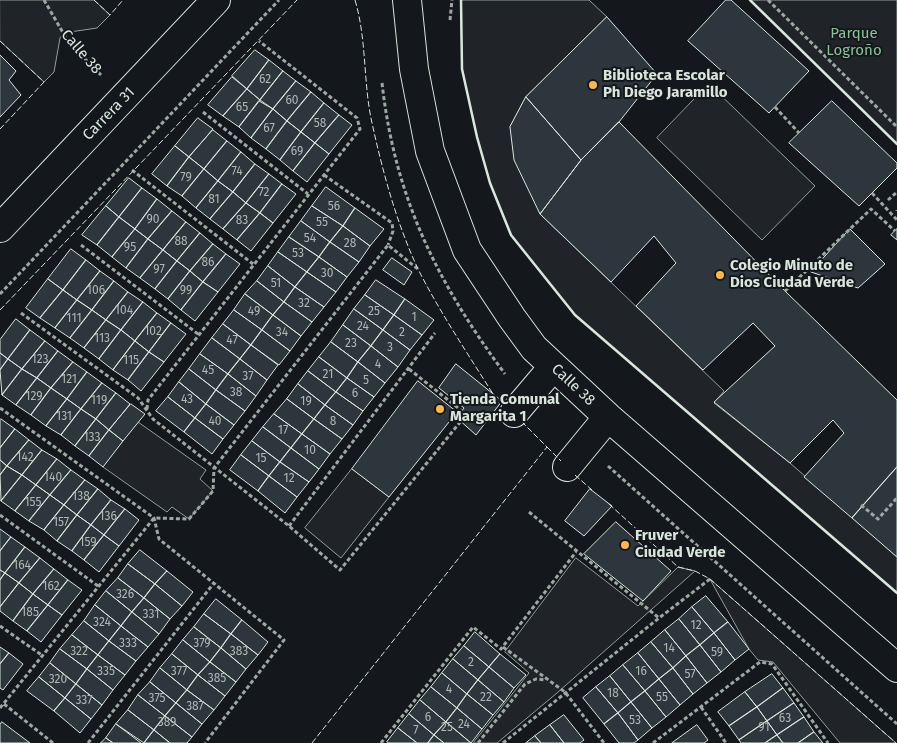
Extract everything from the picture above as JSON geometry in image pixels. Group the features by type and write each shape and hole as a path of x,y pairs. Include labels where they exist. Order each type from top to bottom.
{"street":[{"name":"Carrera 31","path":"0,228 216,0"},
{"name":"Calle 38","path":"406,0 414,68 430,151 467,250 534,348 608,417 897,668"},
{"path":"514,414 553,367"},
{"path":"567,467 608,417"}],"path":[{"name":"Calle 38","path":"44,0 69,43 125,98"},
{"path":"0,294 279,0"},
{"path":"450,20 452,0"},
{"path":"768,0 897,127"},
{"path":"147,410 148,400 198,334 360,129 360,123 356,118 259,41"},
{"path":"775,107 799,133"},
{"path":"203,112 308,194"},
{"path":"132,170 253,264"},
{"path":"154,518 188,519 212,491 214,468 388,246 393,231 392,223 324,174"},
{"path":"888,200 897,192"},
{"path":"872,193 897,220"},
{"path":"786,291 871,209 895,231"},
{"path":"81,245 198,334"},
{"path":"388,246 419,270"},
{"path":"21,313 138,398 153,419 289,526 340,570 460,421"},
{"path":"289,526 436,333"},
{"path":"408,369 462,411"},
{"path":"0,408 154,518 159,530 159,539 284,640 205,743"},
{"path":"861,505 878,519 897,498"},
{"path":"529,512 659,618"},
{"path":"0,515 98,586"},
{"path":"0,708 154,518"},
{"path":"503,647 576,552"},
{"path":"503,743 565,692 710,580"},
{"path":"88,743 214,583"},
{"path":"0,626 43,656"},
{"path":"381,743 473,627 501,649 503,647 565,692 604,743"},
{"path":"653,743 760,662 772,664 828,743"},
{"path":"478,743 525,684 536,679 546,680"},
{"path":"4,704 53,743"},
{"path":"700,707 726,743"}],"green space":[{"path":"0,0 94,0 110,15 97,28 63,33 60,38 54,72 44,82 0,41"},
{"path":"461,0 589,0 607,17 526,97 510,127 540,214 724,391 714,403 790,463 897,557 897,593 575,315 511,235 490,183 477,137 462,69"},
{"name":"Parque Logroño","path":"750,0 897,0 897,144"},
{"path":"709,84 815,186 762,240 657,138"},
{"path":"138,422 206,470 200,479 213,491 189,519 172,507 167,512 103,467"},
{"path":"352,469 389,497 341,558 305,528"},
{"path":"576,558 638,606 678,567 695,571 557,693 497,743 473,743 529,673 505,652"},
{"path":"710,579 896,743 840,743 773,662 758,660 749,649"}],"building":[{"path":"726,0 731,0 809,71 769,113 688,41"},
{"name":"Biblioteca Escolar Ph Diego Jaramillo","path":"607,17 657,74 619,122 581,160 526,97"},
{"path":"255,50 269,60 247,89 232,76"},
{"path":"0,55 16,71 9,80 21,95 0,117"},
{"path":"269,60 283,71 260,100 247,89"},
{"path":"283,71 296,81 273,109 260,100"},
{"path":"232,77 247,89 223,116 208,105"},
{"path":"296,81 311,92 287,121 273,109"},
{"path":"247,89 260,100 239,127 223,116"},
{"path":"311,92 324,103 301,132 287,121"},
{"path":"526,97 581,160 540,214 514,160 510,127"},
{"path":"259,101 273,109 251,138 239,127"},
{"path":"832,101 897,163 897,168 859,206 789,143"},
{"path":"324,103 339,115 315,143 301,132"},
{"path":"273,109 287,121 266,149 251,138"},
{"path":"339,115 352,125 329,154 315,143"},
{"path":"198,118 213,129 189,157 175,146"},
{"path":"287,121 301,132 280,160 266,149"},
{"path":"619,122 785,291 897,400 897,467 852,518 804,477 844,433 833,420 790,463 714,402 775,346 753,323 703,370 636,306 676,263 654,236 611,282 540,214 581,160"},
{"path":"213,130 227,141 204,169 189,157"},
{"path":"301,132 315,143 293,171 280,160"},
{"path":"227,141 241,152 218,181 204,169"},
{"path":"315,143 329,154 307,182 293,171"},
{"path":"175,146 189,157 167,186 152,174"},
{"path":"241,152 255,164 233,192 218,181"},
{"path":"189,157 204,169 182,196 167,186"},
{"path":"255,164 269,174 246,203 233,192"},
{"path":"204,169 218,181 196,208 182,196"},
{"path":"269,174 282,184 260,213 246,203"},
{"path":"129,178 142,188 119,217 106,206"},
{"path":"218,181 233,192 210,219 196,208"},
{"path":"282,184 296,194 273,223 260,213"},
{"path":"326,187 355,208 343,226 312,206"},
{"path":"142,188 157,199 135,229 119,217"},
{"path":"233,192 246,203 223,229 210,219"},
{"path":"157,199 172,211 148,239 135,229"},
{"path":"246,203 260,213 237,240 223,229"},
{"path":"106,206 119,217 97,245 82,235"},
{"path":"312,206 343,226 330,242 301,221"},
{"path":"355,208 384,229 370,246 343,226"},
{"path":"172,211 186,222 163,250 148,239"},
{"path":"260,213 273,223 251,251 237,240"},
{"path":"119,217 135,229 112,257 97,245"},
{"path":"301,221 330,242 319,257 289,237"},
{"path":"186,222 200,233 177,261 163,250"},
{"path":"343,226 370,246 359,262 330,242"},
{"path":"135,229 148,239 126,268 112,257"},
{"path":"850,229 885,264 858,288 811,272"},
{"path":"897,229 897,240 891,235"},
{"path":"200,233 213,244 190,271 177,261"},
{"path":"289,237 319,257 307,272 278,252"},
{"path":"148,239 163,250 140,278 126,268"},
{"path":"330,242 359,262 347,277 319,257"},
{"path":"213,244 226,254 203,282 190,271"},
{"path":"71,249 86,260 63,290 48,279"},
{"path":"163,250 177,261 155,289 140,278"},
{"path":"278,252 307,272 295,287 268,266"},
{"path":"226,254 240,264 218,292 203,282"},
{"path":"319,257 347,277 336,292 307,272"},
{"path":"392,258 412,272 404,285 383,270"},
{"path":"86,260 100,271 77,300 63,290"},
{"path":"177,261 190,271 168,299 155,289"},
{"path":"268,266 295,287 284,302 257,281"},
{"path":"100,271 114,281 92,310 77,300"},
{"path":"190,271 203,282 181,310 168,299"},
{"path":"307,272 336,292 324,307 295,287"},
{"path":"48,279 63,290 40,318 26,308"},
{"path":"376,280 405,299 394,315 365,295"},
{"path":"114,281 128,292 106,320 92,310"},
{"path":"257,281 284,302 273,315 245,294"},
{"path":"203,282 218,292 195,321 181,310"},
{"path":"295,287 324,307 312,322 284,302"},
{"path":"63,290 77,300 55,328 40,318"},
{"path":"128,292 143,302 121,330 106,320"},
{"path":"245,294 273,315 262,330 234,310"},
{"path":"365,295 394,315 383,330 354,309"},
{"path":"405,299 434,320 422,335 394,315"},
{"path":"77,300 92,310 70,338 55,328"},
{"path":"143,302 157,313 135,341 121,330"},
{"path":"284,302 312,322 301,336 273,315"},
{"path":"354,309 383,330 371,346 343,325"},
{"path":"92,310 106,320 84,348 70,338"},
{"path":"234,310 262,330 251,345 223,324"},
{"path":"157,313 171,323 149,352 135,341"},
{"path":"273,315 301,336 290,351 262,330"},
{"path":"394,315 422,335 410,350 383,330"},
{"path":"16,319 30,330 8,359 0,353 0,340"},
{"path":"106,320 121,330 99,359 84,348"},
{"path":"171,323 186,334 164,362 149,352"},
{"path":"223,324 251,345 240,359 212,338"},
{"path":"343,325 371,346 358,362 331,342"},
{"path":"30,330 45,341 22,369 8,359"},
{"path":"121,330 135,341 113,370 99,359"},
{"path":"262,330 290,351 279,365 251,345"},
{"path":"383,330 410,350 398,367 371,346"},
{"path":"212,338 240,359 228,374 200,354"},
{"path":"45,341 58,351 37,378 22,369"},
{"path":"135,341 149,352 128,380 113,370"},
{"path":"331,342 358,362 347,378 319,357"},
{"path":"251,345 278,365 267,380 240,359"},
{"path":"371,346 398,367 385,383 358,362"},
{"path":"58,351 73,362 51,388 37,378"},
{"path":"149,352 164,362 141,391 128,380"},
{"path":"0,353 8,359 0,370"},
{"path":"200,354 228,374 216,390 189,369"},
{"path":"319,357 347,378 336,392 308,371"},
{"path":"8,359 22,369 2,395 0,370"},
{"path":"240,359 267,380 256,396 228,374"},
{"path":"73,362 87,372 67,399 51,388"},
{"path":"358,362 385,383 374,397 347,378"},
{"path":"456,364 502,401 476,435 457,418 464,408 439,388"},
{"path":"22,369 37,378 16,405 2,395"},
{"path":"189,369 216,390 206,404 179,382"},
{"path":"308,371 336,392 325,405 298,384"},
{"path":"87,372 102,383 81,409 67,399"},
{"path":"228,374 256,396 245,411 216,390"},
{"path":"37,378 51,388 31,415 16,405"},
{"path":"347,378 374,397 363,411 336,392"},
{"path":"418,381 457,412 389,497 352,469"},
{"path":"179,382 206,404 195,418 168,397"},
{"path":"102,383 116,393 96,419 81,409"},
{"path":"298,384 325,405 314,419 287,399"},
{"path":"51,388 67,399 46,426 31,415"},
{"path":"216,390 245,411 234,425 206,404"},
{"path":"336,392 363,411 353,425 325,405"},
{"path":"116,393 130,404 109,430 96,419"},
{"path":"168,397 195,418 184,432 156,411"},
{"path":"67,399 81,409 61,435 46,426"},
{"path":"287,399 314,419 302,434 274,414"},
{"path":"131,404 145,414 123,441 109,430"},
{"path":"206,404 234,425 223,439 195,418"},
{"path":"325,405 353,425 342,439 314,419"},
{"path":"81,409 96,419 75,446 61,435"},
{"path":"274,414 302,434 291,448 263,427"},
{"path":"195,418 223,439 212,454 184,432"},
{"path":"96,419 109,430 89,456 75,446"},
{"path":"314,419 342,439 330,454 302,434"},
{"path":"0,420 15,429 0,448"},
{"path":"263,427 291,448 280,462 252,441"},
{"path":"15,429 29,440 7,466 0,460 0,448"},
{"path":"109,430 123,441 103,467 89,456"},
{"path":"302,434 330,454 319,469 291,448"},
{"path":"29,440 42,450 22,475 7,466"},
{"path":"252,441 280,462 269,476 241,455"},
{"path":"291,448 319,469 309,482 280,462"},
{"path":"42,450 57,459 36,485 22,475"},
{"path":"241,455 269,476 258,491 230,470"},
{"path":"57,459 71,470 50,495 36,485"},
{"path":"0,460 7,466 0,475"},
{"path":"280,462 309,482 297,497 269,476"},
{"path":"7,466 22,475 1,501 0,475"},
{"path":"897,467 897,557 852,518"},
{"path":"71,470 85,480 64,505 50,495"},
{"path":"22,475 36,485 15,511 1,501"},
{"path":"269,476 297,497 285,513 258,491"},
{"path":"85,480 98,489 77,515 64,505"},
{"path":"36,485 50,495 29,521 15,511"},
{"path":"98,489 111,500 91,525 77,515"},
{"path":"590,489 612,506 584,536 565,521"},
{"path":"50,495 64,505 44,530 29,521"},
{"path":"111,500 125,509 104,535 91,525"},
{"path":"64,505 77,515 57,541 44,530"},
{"path":"125,509 139,520 119,546 104,535"},
{"path":"77,515 91,525 72,551 57,541"},
{"path":"616,522 671,571 643,601 584,554"},
{"path":"91,525 104,535 84,560 72,551"},
{"path":"0,529 11,537 0,551"},
{"path":"104,535 119,546 99,572 84,560"},
{"path":"11,537 25,547 5,573 0,570 0,551"},
{"path":"25,547 40,558 19,583 5,573"},
{"path":"140,550 167,571 155,584 128,564"},
{"path":"40,558 54,569 33,594 19,583"},
{"path":"128,564 155,584 144,598 118,578"},
{"path":"54,569 68,580 48,605 33,594"},
{"path":"0,570 5,573 0,580"},
{"path":"167,571 193,592 182,606 155,584"},
{"path":"5,573 19,583 0,607 0,580"},
{"path":"118,578 144,598 132,612 106,591"},
{"path":"68,580 82,590 62,615 48,605"},
{"path":"19,583 33,594 13,621 0,611 0,607"},
{"path":"155,584 182,606 170,619 144,598"},
{"path":"106,591 132,612 121,626 95,605"},
{"path":"33,594 48,605 27,631 13,621"},
{"path":"706,596 728,622 714,633 692,607"},
{"path":"144,598 170,619 159,634 132,612"},
{"path":"216,599 242,620 231,634 204,614"},
{"path":"48,605 62,615 41,642 27,631"},
{"path":"95,605 121,626 109,641 84,621"},
{"path":"692,607 714,633 700,645 679,619"},
{"path":"132,612 159,634 148,647 121,626"},
{"path":"204,614 231,634 221,648 194,627"},
{"path":"679,619 700,645 686,656 665,630"},
{"path":"242,620 268,642 258,655 231,634"},
{"path":"84,621 109,641 98,655 72,635"},
{"path":"728,622 749,649 735,660 714,633"},
{"path":"121,626 148,647 136,661 109,641"},
{"path":"194,627 221,648 210,662 183,640"},
{"path":"665,630 686,656 673,668 651,642"},
{"path":"475,632 500,654 489,667 464,646"},
{"path":"714,633 735,660 721,672 700,645"},
{"path":"231,634 258,655 246,669 221,648"},
{"path":"72,635 98,655 87,669 60,649"},
{"path":"183,640 210,662 198,675 172,654"},
{"path":"109,641 136,661 125,675 98,655"},
{"path":"651,642 673,668 659,679 638,653"},
{"path":"700,645 721,672 707,683 686,656"},
{"path":"464,646 489,667 478,680 453,659"},
{"path":"0,647 9,653 0,664"},
{"path":"221,648 246,669 236,682 210,662"},
{"path":"60,649 87,669 76,684 50,663"},
{"path":"9,653 23,664 3,690 0,688 0,664"},
{"path":"638,653 659,679 645,691 623,665"},
{"path":"172,654 198,675 187,690 160,668"},
{"path":"500,654 526,675 514,688 489,667"},
{"path":"98,655 125,675 113,690 87,669"},
{"path":"686,656 707,683 693,694 673,668"},
{"path":"453,659 478,680 467,694 442,673"},
{"path":"210,662 236,682 225,696 198,675"},
{"path":"50,663 76,684 65,698 39,677"},
{"path":"623,665 645,691 631,702 610,676"},
{"path":"489,667 514,688 504,702 478,680"},
{"path":"160,668 187,690 176,703 150,682"},
{"path":"673,668 693,694 680,705 659,679"},
{"path":"87,669 113,690 102,705 76,684"},
{"path":"442,673 467,694 457,708 431,687"},
{"path":"772,674 783,688 757,707 745,692"},
{"path":"198,675 225,696 214,710 187,690"},
{"path":"610,676 631,702 618,713 596,687"},
{"path":"39,677 65,698 54,711 27,691"},
{"path":"659,679 680,705 666,717 645,691"},
{"path":"478,680 504,702 493,715 467,694"},
{"path":"150,682 176,703 165,716 138,695"},
{"path":"76,684 102,705 91,719 65,698"},
{"path":"431,687 457,708 446,722 420,700"},
{"path":"596,687 618,713 604,724 583,698"},
{"path":"783,688 794,703 767,721 757,707"},
{"path":"187,690 214,710 202,724 176,703"},
{"path":"645,691 666,717 652,728 631,702"},
{"path":"745,692 757,707 729,726 718,712"},
{"path":"467,694 493,715 482,729 457,708"},
{"path":"138,695 165,716 154,730 128,710"},
{"path":"65,698 91,719 80,733 54,711"},
{"path":"420,700 446,722 434,735 409,714"},
{"path":"631,702 652,728 638,740 618,713"},
{"path":"176,703 202,724 192,737 165,716"},
{"path":"794,703 804,717 777,735 767,721"},
{"path":"757,707 767,721 739,740 729,726"},
{"path":"457,708 482,729 471,743 446,722"},
{"path":"128,710 154,730 144,743 116,724"},
{"path":"618,713 638,740 634,743 619,743 604,724"},
{"path":"409,714 434,735 428,743 417,743 398,728"},
{"path":"564,715 584,740 580,743 564,743 550,725"},
{"path":"165,716 192,737 187,743 170,743 154,730"},
{"path":"804,717 814,732 798,743 783,743 777,735"},
{"path":"767,721 777,735 765,743 741,743 739,740"},
{"path":"2,722 30,743 0,743 0,725"},
{"path":"446,722 471,743 444,743 434,735"},
{"path":"116,724 141,743 113,743 106,738"},
{"path":"550,725 564,743 541,743 535,736"},
{"path":"697,725 708,740 704,743 672,743"},
{"path":"398,728 417,743 387,742"},
{"path":"154,730 170,743 144,743"},
{"path":"814,732 823,743 798,743"},
{"path":"434,735 444,743 428,743"},
{"path":"777,735 783,743 765,743"},
{"path":"535,736 541,743 526,743"},
{"path":"106,738 113,743 101,743"}],"fence":[{"path":"94,0 110,15 123,0"},
{"path":"0,310 297,0"},
{"path":"355,0 361,30 369,108 397,217 427,287 493,394"},
{"path":"461,0 462,69 477,137 490,183 511,235 575,315 897,593"},
{"path":"750,0 897,144"},
{"path":"0,41 44,82 0,129"},
{"path":"312,743 547,447 520,420"},
{"path":"547,447 561,461"},
{"path":"575,475 592,490"},
{"path":"609,504 678,567 695,571 710,579 896,743"}],"wall":[{"path":"461,0 462,69 477,137 490,183 511,235 575,315 897,593"},
{"path":"750,0 897,144"}],"place":[{"name":"Biblioteca Escolar Ph Diego Jaramillo","path":"593,85"},
{"name":"Colegio Minuto de Dios Ciudad Verde","path":"720,275"},
{"name":"Tienda Comunal Margarita 1","path":"440,409"},
{"name":"Fruver Ciudad Verde","path":"625,545"}]}
